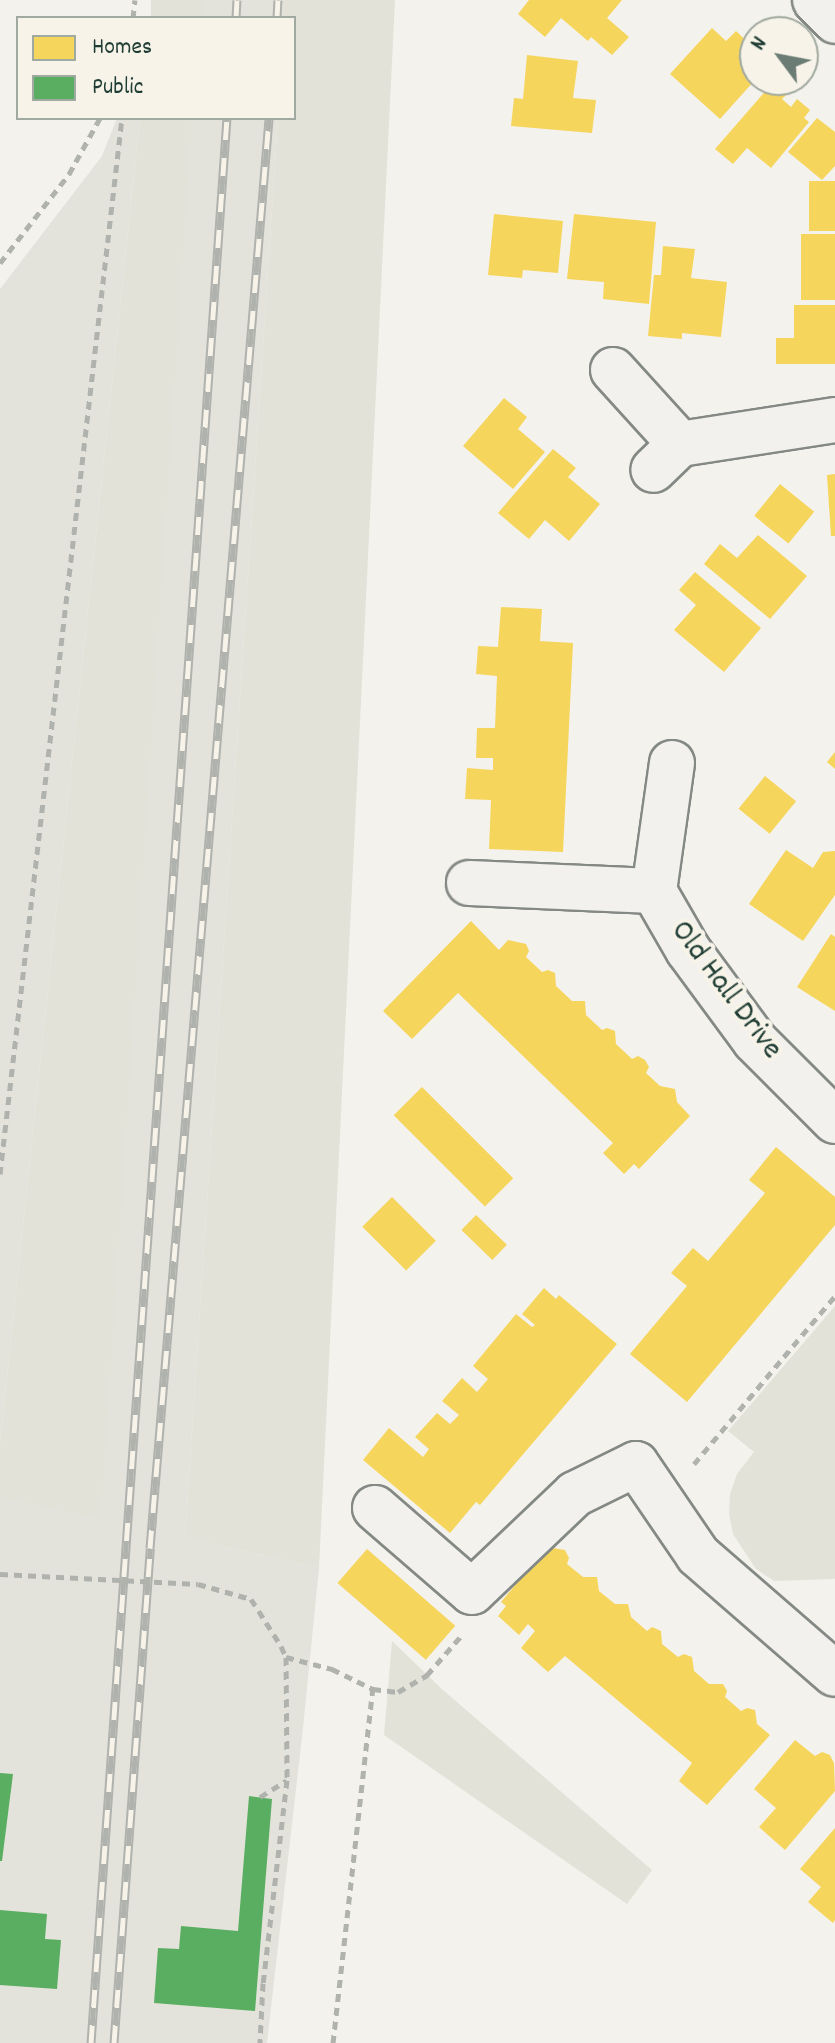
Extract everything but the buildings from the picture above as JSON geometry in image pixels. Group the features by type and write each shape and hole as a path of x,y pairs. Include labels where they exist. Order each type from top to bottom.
{"street":[{"path":"815,0 835,21"},
{"path":"613,370 666,457 835,420"},
{"name":"Old Hall Drive","path":"672,763 654,891 688,950 755,1041 835,1121"},
{"name":"Old Hall Drive","path":"469,883 654,891"},
{"path":"375,1508 472,1592 575,1494 636,1464 698,1555 835,1674"}],"path":[{"path":"0,263 69,174 99,120"},
{"path":"0,1174 122,120"},
{"path":"663,1504 720,1431 835,1296"},
{"path":"0,1574 198,1584 251,1599 286,1657 287,1780 264,1948 260,2043"},
{"path":"286,1657 332,1669 373,1689 398,1692 427,1675"},
{"path":"333,2043 373,1689"},
{"path":"260,1797 287,1780"}],"shaded area":[{"path":"151,0 203,0 203,16 151,16"},
{"path":"203,0 285,0 285,16 203,16"},
{"path":"285,0 395,0 319,1568 185,1538 278,120 296,120 296,16 284,16"},
{"path":"116,120 140,120 0,1443 0,289 102,156"},
{"path":"140,120 192,120 101,1519 0,1497 0,1443"},
{"path":"192,120 278,120 185,1538 319,1568 267,2043 0,2043 0,1497"},
{"path":"835,1306 835,1579 774,1581 756,1569 733,1534 729,1514 730,1494 737,1474 754,1452 728,1431"},
{"path":"392,1641 443,1690 652,1870 627,1904 384,1735"}],"railway":[{"path":"236,16 237,0"},
{"path":"277,16 278,0"},
{"path":"91,2043 227,120"},
{"path":"114,2043 150,1548 269,120"}]}
